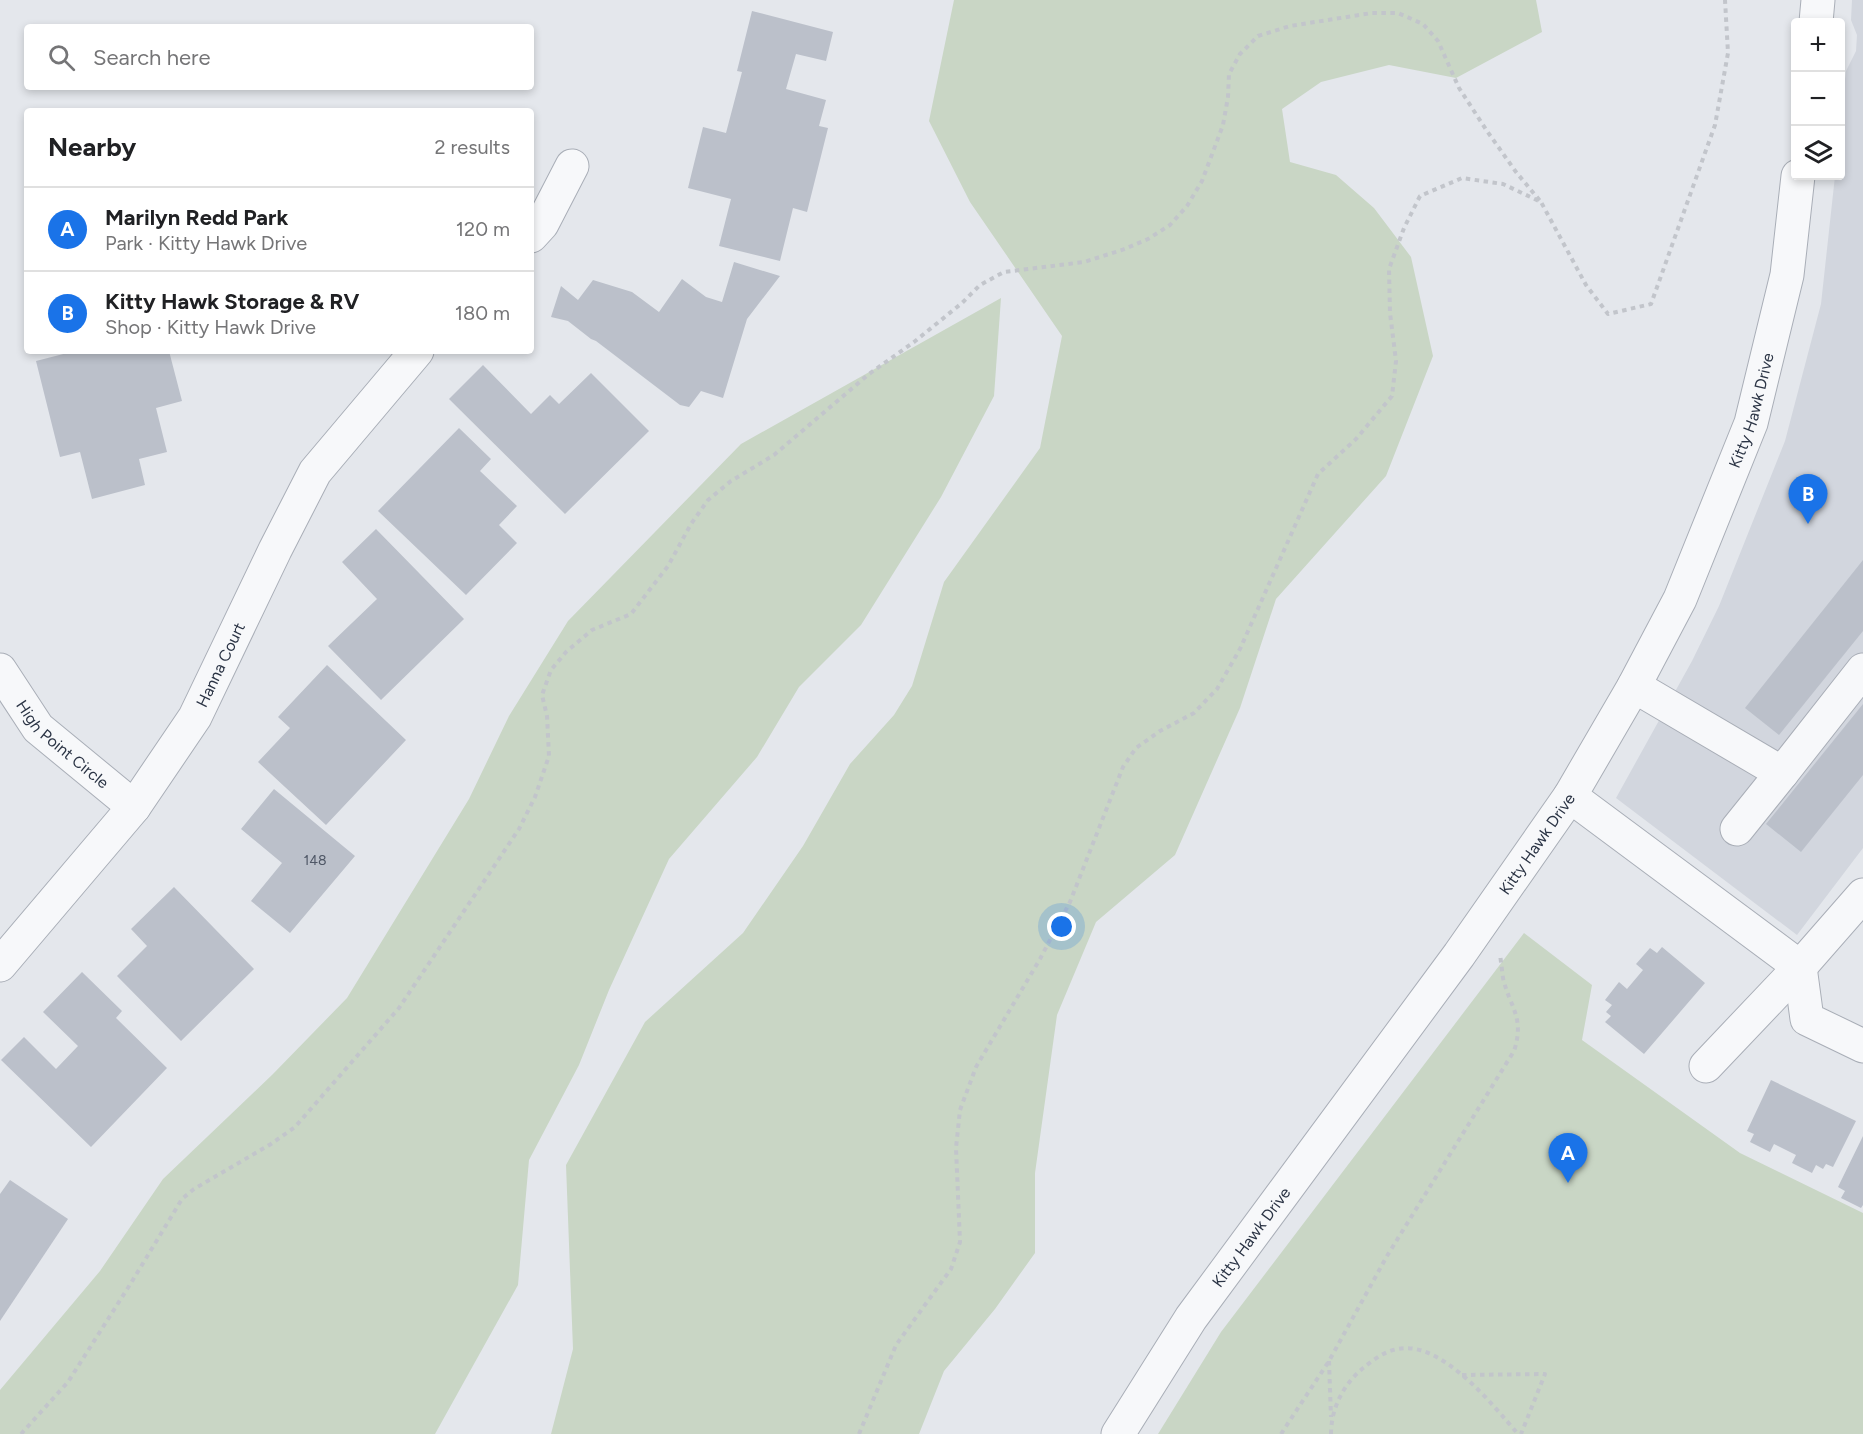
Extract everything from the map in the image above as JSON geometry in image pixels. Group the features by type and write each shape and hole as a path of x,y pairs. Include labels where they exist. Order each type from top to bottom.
{"street":[{"path":"1816,18 1818,0"},
{"path":"534,233 542,224 572,166"},
{"name":"Kitty Hawk Drive","path":"1118,1434 1191,1318 1459,956 1570,796 1634,686 1680,599 1751,423 1787,275 1798,180"},
{"name":"Hanna Court","path":"0,965 134,807 195,717 315,472 414,354"},
{"name":"High Point Circle","path":"0,670 38,728 134,807"},
{"path":"1737,829 1863,670"},
{"path":"1634,686 1782,773"},
{"path":"1570,796 1800,967 1807,1019 1863,1046"},
{"path":"1706,1066 1800,967 1863,895"}],"path":[{"path":"21,1434 68,1382 182,1199 194,1189 271,1144 295,1126 399,1008 519,829 535,796 549,756 547,716 542,695 551,670 566,652 592,630 632,614 668,566 691,524 708,500 731,481 774,455 869,374 914,342 962,303 980,285 1004,272 1084,262 1122,250 1148,239 1170,225 1187,206 1202,181 1223,125 1229,74 1240,54 1258,36 1290,26 1372,13 1398,13 1423,24 1438,41 1459,88 1487,132 1541,202 1586,285 1608,314 1651,304 1715,124 1728,53 1725,0"},
{"path":"859,1434 896,1344 951,1269 960,1242 956,1148 960,1110 976,1066 1040,959 1070,902 1123,767 1136,748 1160,731 1194,713 1217,689 1240,649 1318,474 1356,439 1392,396 1396,361 1390,313 1389,269 1404,228 1420,196 1462,178 1503,184 1541,202"},
{"path":"1281,1434 1329,1361 1387,1256 1514,1051 1519,1036 1518,1020 1504,980 1500,953"},
{"path":"1331,1419 1341,1395 1356,1374 1376,1358 1398,1349 1419,1349 1435,1356 1461,1375 1520,1434 1545,1374 1461,1375"},
{"path":"1329,1361 1331,1434"}],"shaded area":[{"path":"1852,0 1863,0 1863,848 1797,935 1616,798 1692,661 1719,606 1785,441 1821,304 1835,180 1845,180 1845,80 1846,71 1856,51 1857,35 1851,20"}],"green space":[{"path":"954,0 1536,0 1542,32 1456,78 1389,65 1321,82 1282,109 1290,162 1336,175 1374,208 1411,257 1433,356 1386,476 1276,599 1240,708 1175,855 1096,922 1057,1015 1035,1173 1035,1253 995,1309 944,1371 919,1434 551,1434 573,1349 566,1165 645,1022 743,933 803,846 850,764 894,715 912,686 944,582 1040,448 1062,336 970,202 929,121"},
{"path":"1001,298 994,396 941,497 861,625 799,687 757,757 669,859 609,990 579,1065 529,1160 518,1285 435,1434 0,1434 0,1390 100,1271 163,1179 273,1074 347,998 469,799 509,716 568,621 741,444"},
{"path":"1524,933 1592,985 1582,1040 1740,1153 1863,1213 1863,1434 1158,1434 1221,1332"}],"building":[{"path":"752,11 833,32 826,61 796,54 786,89 826,100 819,126 828,128 807,212 793,208 780,261 719,246 731,199 688,188 703,127 726,133 742,72 737,71"},
{"path":"734,262 780,276 747,319 723,398 701,391 689,407 680,405 568,321 551,317 561,286 578,300 593,280 632,292 659,312 682,279 706,297 722,302"},
{"path":"63,354 170,354 182,401 156,408 167,452 139,459 145,485 92,499 80,452 60,457 36,361"},
{"path":"483,365 531,414 550,395 559,404 591,373 649,431 565,514 449,399"},
{"path":"459,428 491,459 480,471 517,506 499,525 517,543 466,595 378,511"},
{"path":"376,529 464,619 381,700 328,646 377,599 342,562"},
{"path":"1863,560 1863,631 1779,735 1745,708"},
{"path":"327,665 406,740 326,825 258,762 290,728 278,717"},
{"path":"1863,704 1863,775 1801,852 1766,824"},
{"path":"274,789 355,856 290,933 251,901 282,863 241,829"},
{"path":"174,887 254,969 181,1041 117,976 147,946 131,929"},
{"path":"1662,947 1705,983 1644,1054 1605,1022 1611,1016 1606,1012 1612,1005 1605,1000 1619,982 1627,989 1643,970 1636,964 1650,948 1657,953"},
{"path":"82,972 122,1011 116,1018 167,1068 91,1147 1,1060 24,1037 56,1069 78,1046 43,1012"},
{"path":"1771,1080 1856,1121 1833,1167 1826,1164 1823,1169 1816,1165 1812,1173 1792,1163 1796,1155 1774,1144 1770,1152 1750,1142 1754,1134 1747,1131"},
{"path":"1863,1136 1863,1205 1861,1208 1841,1198 1845,1191 1838,1187"},
{"path":"10,1180 68,1219 0,1321 0,1194"}],"place":[{"name":"Kitty Hawk Storage & RV","path":"1808,524"},
{"name":"Marilyn Redd Park","path":"1568,1183"}]}
